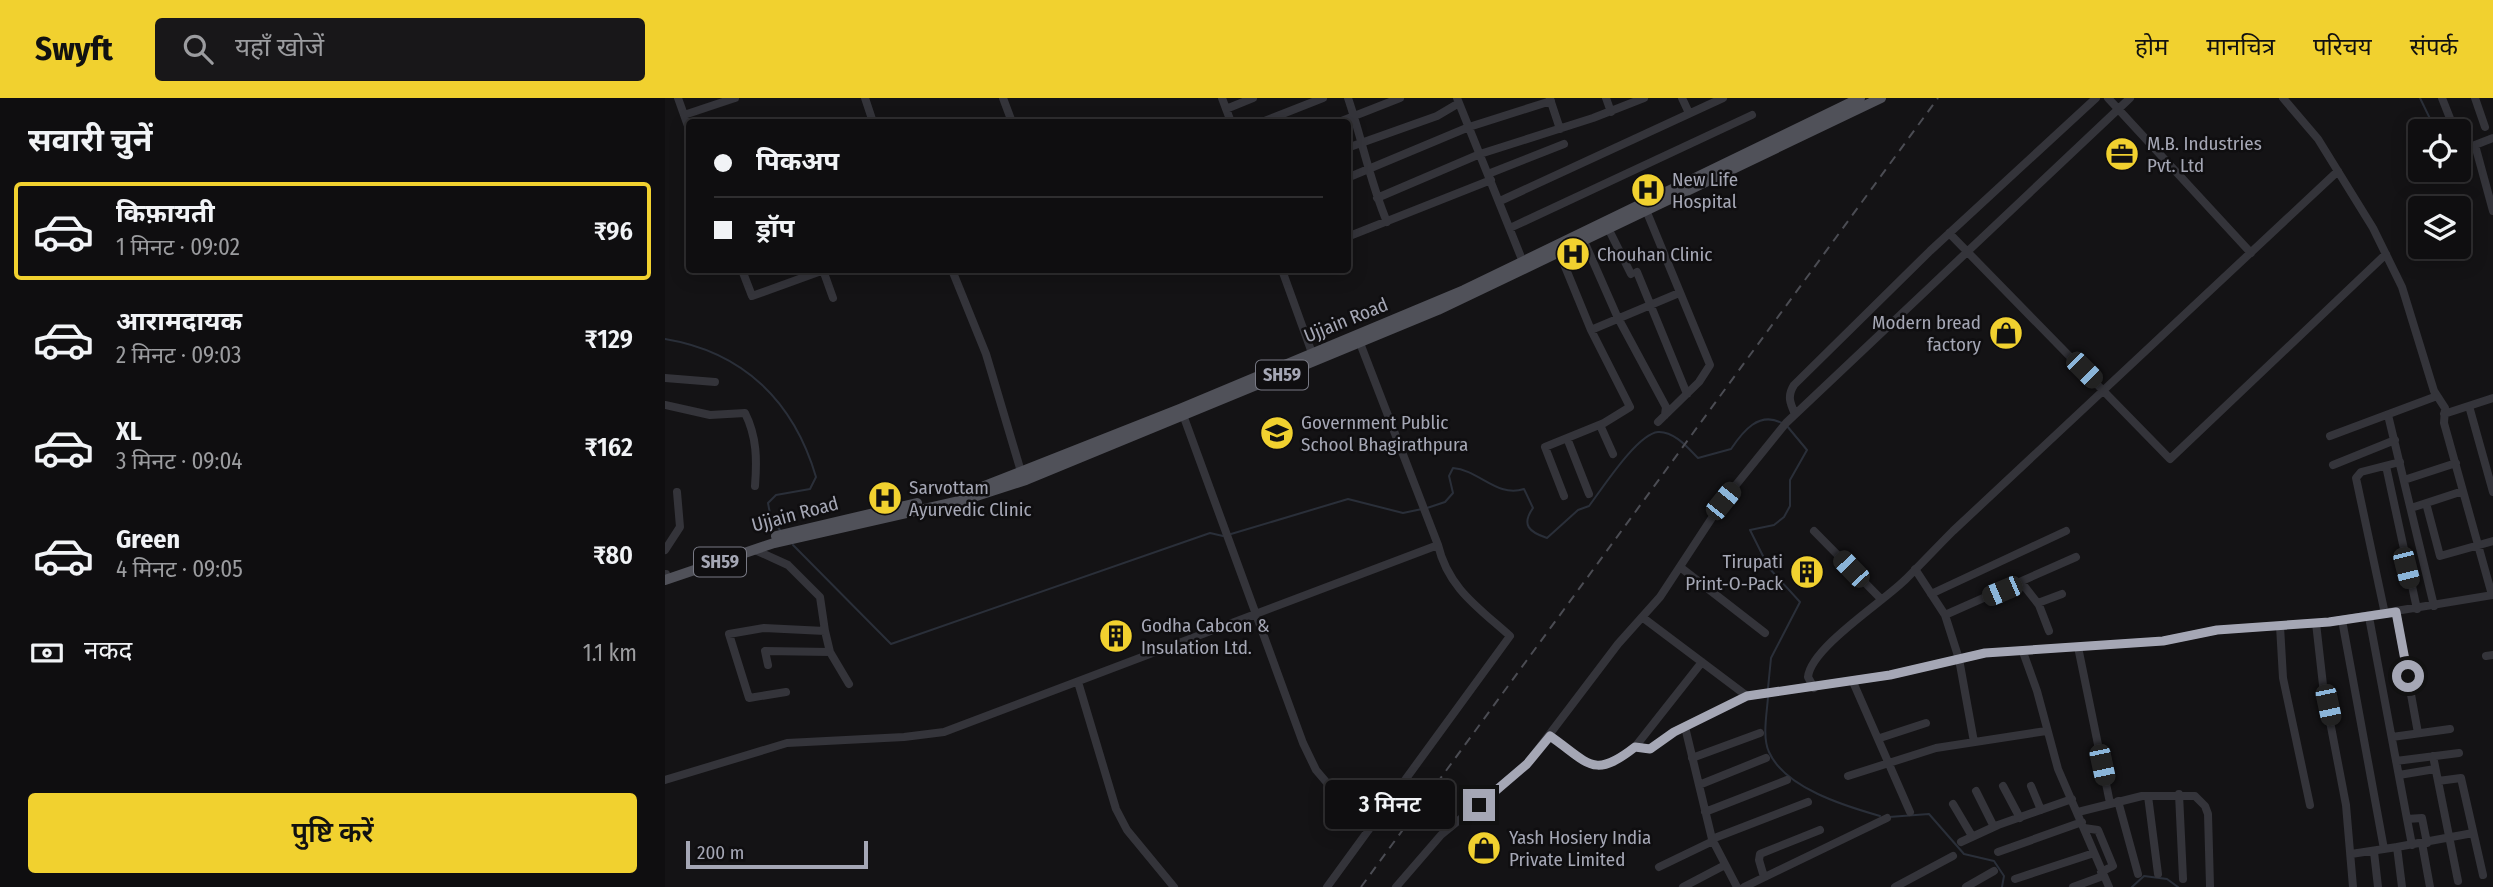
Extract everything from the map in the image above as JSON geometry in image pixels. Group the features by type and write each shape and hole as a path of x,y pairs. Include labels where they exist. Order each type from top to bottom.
{"main road":[{"name":"Ujjain Road","path":"665,575 793,534 1023,477 1360,343 1438,310 1584,241 1731,165 1752,161 1834,117 1860,98"},
{"name":"SH59","path":"1834,117 1881,98"},
{"name":"Ujjain Road","path":"1182,413 1311,353 1464,290 1834,117"},
{"name":"Ujjain Road","path":"665,575 755,550 773,540"}],"street":[{"path":"678,98 686,121"},
{"path":"684,115 735,98"},
{"path":"866,98 872,119"},
{"path":"1003,98 1011,119"},
{"path":"1222,98 1228,119"},
{"path":"1226,109 1253,98"},
{"path":"1270,119 1323,98"},
{"path":"1348,98 1363,142 1368,171 1387,222"},
{"path":"1348,119 1400,98"},
{"path":"1606,98 1611,112"},
{"path":"1377,198 1480,154 1611,112 1644,98"},
{"path":"1682,98 1689,113"},
{"path":"1500,201 1689,113 1711,100 1723,98"},
{"path":"1795,414 1789,393 1794,385 1949,233 2096,98"},
{"path":"2108,98 2251,253"},
{"path":"1396,887 1441,835 1502,788 1550,736 1618,644 1680,567 1723,501 1786,423 2130,98"},
{"path":"1635,747 1650,749 1685,727 1747,696 1853,682 1985,653 2163,641 2217,630 2369,617 2492,595 2462,491 2444,414 2444,403 2437,396 2402,287 2386,254 2318,139 2283,98"},
{"path":"2442,98 2450,119"},
{"path":"2475,98 2485,127"},
{"path":"1351,177 1469,127 1550,99 1560,129"},
{"path":"1351,146 1437,116 1459,100 1523,262"},
{"path":"1510,228 1752,116"},
{"path":"2471,147 2493,138"},
{"path":"1351,236 1564,144"},
{"path":"2475,145 2493,209"},
{"path":"1814,688 1808,677 1813,662 2338,171"},
{"path":"1646,210 1710,365 1687,394 1658,422"},
{"path":"1608,229 1650,305 1687,394"},
{"path":"1949,233 2104,389 2169,459 2386,254"},
{"path":"1584,241 1666,407 1665,415"},
{"path":"1559,252 1591,330 1630,407 1600,425 1545,447 1564,496"},
{"path":"743,273 752,296 815,273"},
{"path":"824,273 833,298"},
{"path":"953,273 986,354 1023,477"},
{"path":"1283,273 1311,353"},
{"path":"1591,330 1679,293"},
{"path":"1327,887 1510,636 1461,592 1443,568 1438,545 1420,505 1360,343"},
{"path":"665,377 715,382"},
{"path":"2330,436 2437,396"},
{"path":"2444,414 2493,398"},
{"path":"665,405 711,415 745,413 755,439 755,486"},
{"path":"2469,406 2493,492"},
{"path":"1182,413 1283,691 1316,770 1368,831"},
{"path":"2388,415 2434,606"},
{"path":"1600,425 1613,454"},
{"path":"1567,438 1589,494"},
{"path":"2333,465 2395,440"},
{"path":"2385,614 2355,478 2361,472 2400,462"},
{"path":"2404,480 2456,463"},
{"path":"2386,466 2417,609"},
{"path":"2411,508 2462,491"},
{"path":"665,550 680,527 677,492"},
{"path":"2426,503 2441,556 2493,541"},
{"path":"1814,531 1881,599"},
{"path":"1931,594 2066,531"},
{"path":"665,780 787,743 904,737 944,732 1438,545"},
{"path":"755,550 788,565 820,597 830,652 849,684"},
{"path":"1945,615 2076,557"},
{"path":"1680,567 1765,633"},
{"path":"1915,569 1945,615 1959,659 1974,742"},
{"path":"2021,582 2038,603 2049,631"},
{"path":"2038,603 2062,594"},
{"path":"2396,612 2418,733"},
{"path":"1642,617 1747,696"},
{"path":"2369,617 2412,845"},
{"path":"2342,620 2384,849"},
{"path":"2316,623 2323,685 2337,747 2353,887"},
{"path":"2280,626 2283,678 2310,805"},
{"path":"786,692 749,698 729,634 764,628 825,631"},
{"path":"2078,647 2114,802 2138,874"},
{"path":"768,665 765,651 830,652"},
{"path":"2023,652 2037,691 2046,731 2109,887"},
{"path":"1550,736 1592,766 1600,767 1616,762 1635,747 1702,662"},
{"path":"1077,682 1116,809 1127,830 1174,887"},
{"path":"1853,682 1910,812"},
{"path":"1879,738 1926,723"},
{"path":"1685,727 1712,840 1737,887"},
{"path":"2392,737 2450,729"},
{"path":"1848,776 1936,748 2046,731"},
{"path":"1692,758 1760,733"},
{"path":"2396,761 2459,752"},
{"path":"2433,756 2458,881"},
{"path":"1699,785 1766,758"},
{"path":"2399,775 2435,769"},
{"path":"2438,781 2461,778 2483,875"},
{"path":"1705,812 1787,780"},
{"path":"2003,786 2020,818"},
{"path":"2031,786 2041,810"},
{"path":"1976,791 1994,827"},
{"path":"2179,794 2183,879"},
{"path":"2148,796 2158,874"},
{"path":"2078,812 2148,796 2195,796 2207,810 2210,886"},
{"path":"1961,842 1994,827 2072,800"},
{"path":"1659,867 1712,840 1808,802"},
{"path":"1953,804 1972,836"},
{"path":"1744,887 1887,818"},
{"path":"2407,819 2421,818 2430,887"},
{"path":"1998,852 2083,825 2094,828 2100,832 2113,866 2073,887"},
{"path":"1764,877 1759,862 1761,854 1820,830"},
{"path":"2351,854 2473,833"},
{"path":"2397,847 2402,887"},
{"path":"2374,852 2378,887"},
{"path":"2015,879 2094,853"},
{"path":"1895,887 1952,856"},
{"path":"1683,887 1725,865"},
{"path":"1966,887 1994,871"}],"waterway":[{"path":"2420,98 2430,119"},
{"path":"665,339 719,356 742,369 762,385 794,426 816,477 810,489 776,495 768,503 771,519 780,530"},
{"path":"1427,508 1445,502 1453,493 1449,476 1453,468 1462,470 1505,490 1524,489 1533,508 1527,523 1531,530 1547,538 1578,510 1589,506 1630,452 1650,435 1658,432 1670,434 1698,458 1731,449 1746,430 1759,421 1766,419 1782,423"},
{"path":"1768,688 1771,658 1800,602 1769,568 1750,530 1774,525 1784,517 1790,506 1790,480 1807,450 1787,426"},
{"path":"1231,534 1348,499 1403,513 1422,509"},
{"path":"793,545 891,644 1210,533 1223,536"},
{"path":"1768,697 1766,739 1769,752 1777,765 1788,776 1817,794 1880,816"},
{"path":"1889,817 1929,814 1964,854 1994,861 2004,876 2002,887"},
{"path":"2132,887 2144,876 2167,879 2178,887"}],"railway":[{"path":"1361,887 1938,98"}],"place":[{"name":"M.B. Industries Pvt. Ltd","path":"2122,154"},
{"name":"New Life Hospital","path":"1648,190"},
{"name":"Chouhan Clinic","path":"1573,254"},
{"name":"Modern bread factory","path":"2006,333"},
{"name":"Government Public School Bhagirathpura","path":"1277,433"},
{"name":"Sarvottam Ayurvedic Clinic","path":"885,498"},
{"name":"Tirupati Print-O-Pack","path":"1807,572"},
{"name":"Godha Cabcon & Insulation Ltd.","path":"1116,636"},
{"name":"Yash Hosiery India Private Limited","path":"1484,848"}],"route":[{"path":"1479,805 1527,764 1550,736 1592,766 1608,766 1635,747 1650,749 1674,732 1747,696 1805,690 1890,675 1985,653 2039,652 2163,641 2217,630 2329,622 2396,612 2408,676"}]}
